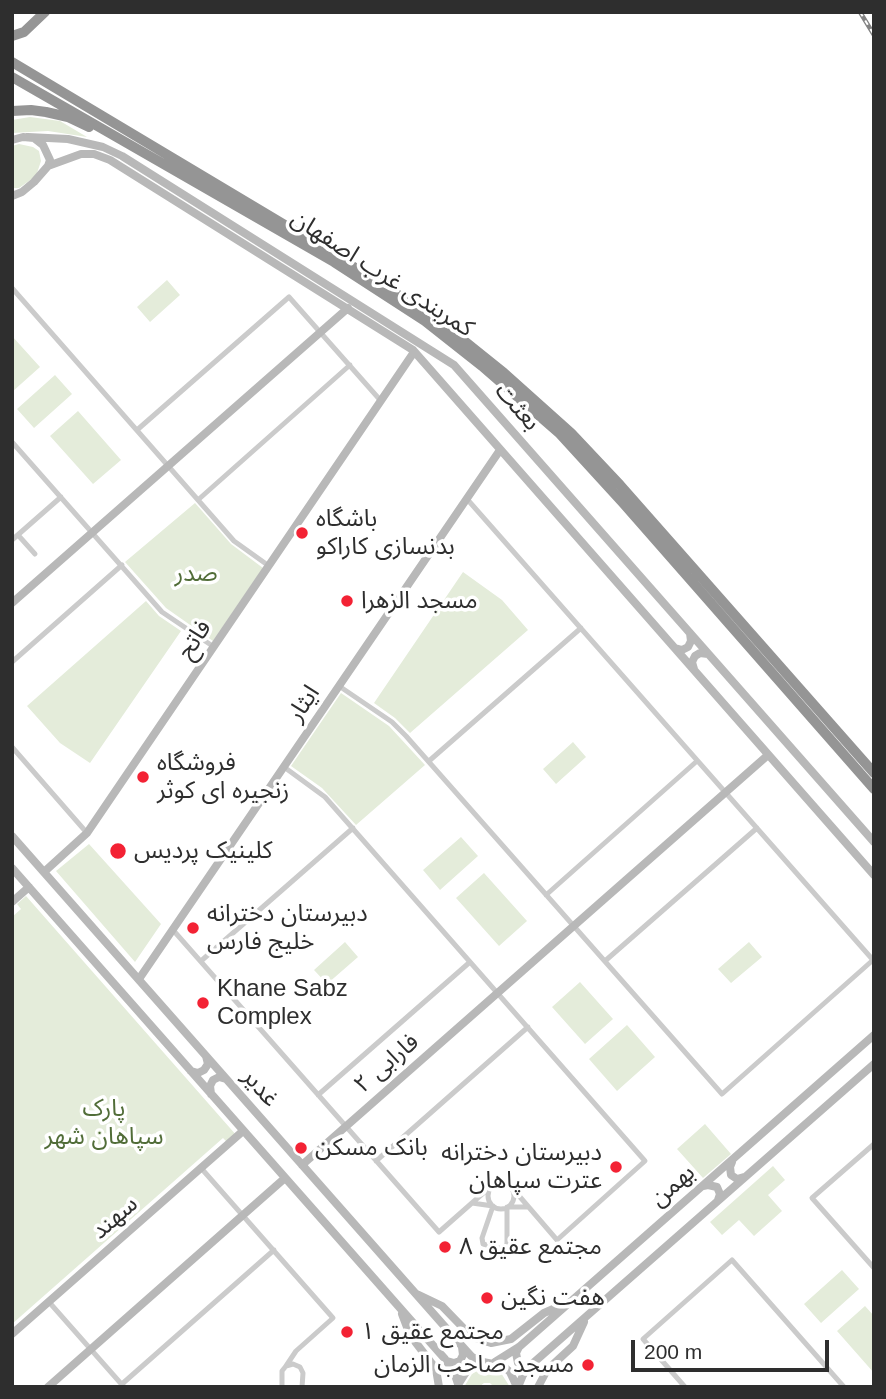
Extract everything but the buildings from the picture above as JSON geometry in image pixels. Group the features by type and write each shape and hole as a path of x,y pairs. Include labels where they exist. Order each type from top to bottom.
{"highway":[{"path":"12,36 24,32 45,12"},
{"name":"کمربندی غرب اصفهان","path":"12,62 325,249 438,320 504,373 571,433 620,485 874,773"},
{"name":"کمربندی غرب اصفهان","path":"12,77 334,262 425,321 482,366 568,443 874,789"},
{"path":"12,111 31,110 68,117 135,147"}],"main road":[{"path":"12,202 34,182 48,166 50,159 39,141 28,137"},
{"name":"بعثت","path":"12,139 68,139 103,147 122,156 454,365 874,842"},
{"name":"بعثت","path":"48,166 81,154 110,160 414,352 874,875"},
{"path":"12,195 22,192 34,182"},
{"path":"12,603 348,308"},
{"name":"فاتح","path":"44,872 87,832 414,352"},
{"name":"ایثار","path":"139,979 500,450"},
{"path":"673,646 678,649 688,647 691,641 689,632"},
{"path":"695,671 692,662 695,656 703,653 711,656"},
{"name":"فارابی ۲","path":"302,1165 768,755"},
{"name":"غدیر","path":"12,836 461,1345 472,1357 484,1362"},
{"name":"غدیر","path":"12,869 445,1359 454,1372 458,1385"},
{"path":"12,902 29,887"},
{"name":"بهمن","path":"495,1362 519,1347 874,1035"},
{"path":"189,1069 198,1073 204,1070 208,1064 205,1055"},
{"name":"بهمن","path":"517,1387 532,1364 874,1064"},
{"path":"212,1095 209,1086 213,1080 219,1077 228,1081"},
{"name":"سهند","path":"12,1334 243,1131"},
{"path":"734,1159 730,1167 731,1175 737,1179 747,1176"},
{"path":"48,1387 285,1178"},
{"path":"701,1187 718,1187 720,1194 717,1203"},
{"path":"416,1294 442,1306 472,1336 491,1343 511,1339 544,1313 569,1302"},
{"path":"400,1308 410,1335 436,1369 439,1387"},
{"path":"538,1387 547,1370 573,1346 586,1318"},
{"path":"445,1359 454,1363 460,1360 463,1355 461,1345"},
{"path":"519,1347 516,1353 518,1363 524,1366 532,1364"},
{"path":"458,1385 468,1369 484,1362 495,1362 510,1372 517,1387"}],"street":[{"path":"12,288 234,541 269,565"},
{"path":"137,430 289,297 381,401"},
{"path":"199,499 350,365"},
{"path":"12,442 162,612 214,647"},
{"path":"12,540 61,497"},
{"path":"339,686 392,722 429,761 722,1094 873,960 467,499"},
{"path":"18,535 35,554"},
{"path":"12,662 122,565"},
{"path":"429,761 581,628"},
{"path":"12,747 87,832"},
{"path":"546,894 697,761"},
{"path":"173,930 439,1232 489,1188 498,1184 509,1185 557,1240 645,1161 353,828 319,792 284,767"},
{"path":"201,961 353,828"},
{"path":"605,961 757,828"},
{"path":"318,1095 470,962"},
{"path":"376,1161 528,1027"},
{"path":"874,1144 813,1198 874,1268"},
{"path":"201,1168 333,1318 296,1351 282,1371 282,1387"},
{"path":"489,1188 486,1198 493,1206"},
{"path":"493,1206 482,1238 483,1244 503,1249 506,1244 507,1207 515,1200 514,1190"},
{"path":"472,1203 528,1207"},
{"path":"49,1302 123,1385 274,1250"},
{"path":"685,1387 643,1339 732,1260 844,1387"},
{"path":"296,1351 303,1373 302,1387"},
{"path":"286,1366 297,1365 303,1373"},
{"path":"675,1387 677,1377"}],"green space":[{"path":"30,117 60,121 87,137 48,131 12,133 12,120"},
{"path":"19,144 39,151 41,161 36,176 19,188 12,188 12,146"},
{"path":"167,280 180,295 150,322 137,307"},
{"path":"12,336 40,367 12,392"},
{"path":"55,375 72,394 34,428 17,409"},
{"path":"78,411 121,460 93,484 50,436"},
{"name":"صدر","path":"195,503 231,544 263,568 213,641 166,608 125,562"},
{"path":"463,572 502,600 528,630 410,733 374,703"},
{"path":"146,601 159,616 181,631 90,763 60,743 27,706"},
{"path":"341,693 389,726 425,765 356,825 322,788 291,766"},
{"path":"573,742 586,757 556,784 543,769"},
{"path":"461,837 478,856 440,890 423,870"},
{"path":"89,844 161,924 135,962 56,871"},
{"path":"484,873 527,921 499,946 456,898"},
{"name":"پارک سپاهان شهر","path":"26,896 237,1136 228,1143 223,1138 12,1324 12,917 21,909 17,904"},
{"path":"345,942 358,957 327,984 314,970"},
{"path":"749,942 762,957 731,983 718,969"},
{"path":"580,982 613,1019 585,1044 552,1007"},
{"path":"627,1025 655,1057 617,1091 589,1059"},
{"path":"705,1124 731,1154 703,1178 677,1149"},
{"path":"773,1166 785,1180 768,1195 782,1211 754,1236 739,1220 722,1235 710,1222"},
{"path":"842,1270 859,1289 821,1323 804,1304"},
{"path":"865,1306 874,1316 874,1373 837,1331"},
{"path":"489,1368 501,1373 510,1387 494,1387 490,1383 484,1383 479,1387 464,1387 472,1374"}],"railway":[{"path":"860,12 874,35"}],"place":[{"name":"باشگاه بدنسازی کاراکو","path":"302,533"},
{"name":"مسجد الزهرا","path":"347,601"},
{"name":"فروشگاه زنجیره ای کوثر","path":"143,777"},
{"name":"کلینیک پردیس","path":"118,851"},
{"name":"دبیرستان دخترانه خلیج فارس","path":"193,928"},
{"name":"Khane Sabz Complex","path":"203,1003"},
{"name":"بانک مسکن","path":"301,1148"},
{"name":"دبیرستان دخترانه عترت سپاهان","path":"616,1167"},
{"name":"مجتمع عقیق ۸","path":"445,1247"},
{"name":"هفت نگین","path":"487,1298"},
{"name":"مجتمع عقیق ۱","path":"347,1332"},
{"name":"مسجد صاحب الزمان","path":"588,1365"}]}
